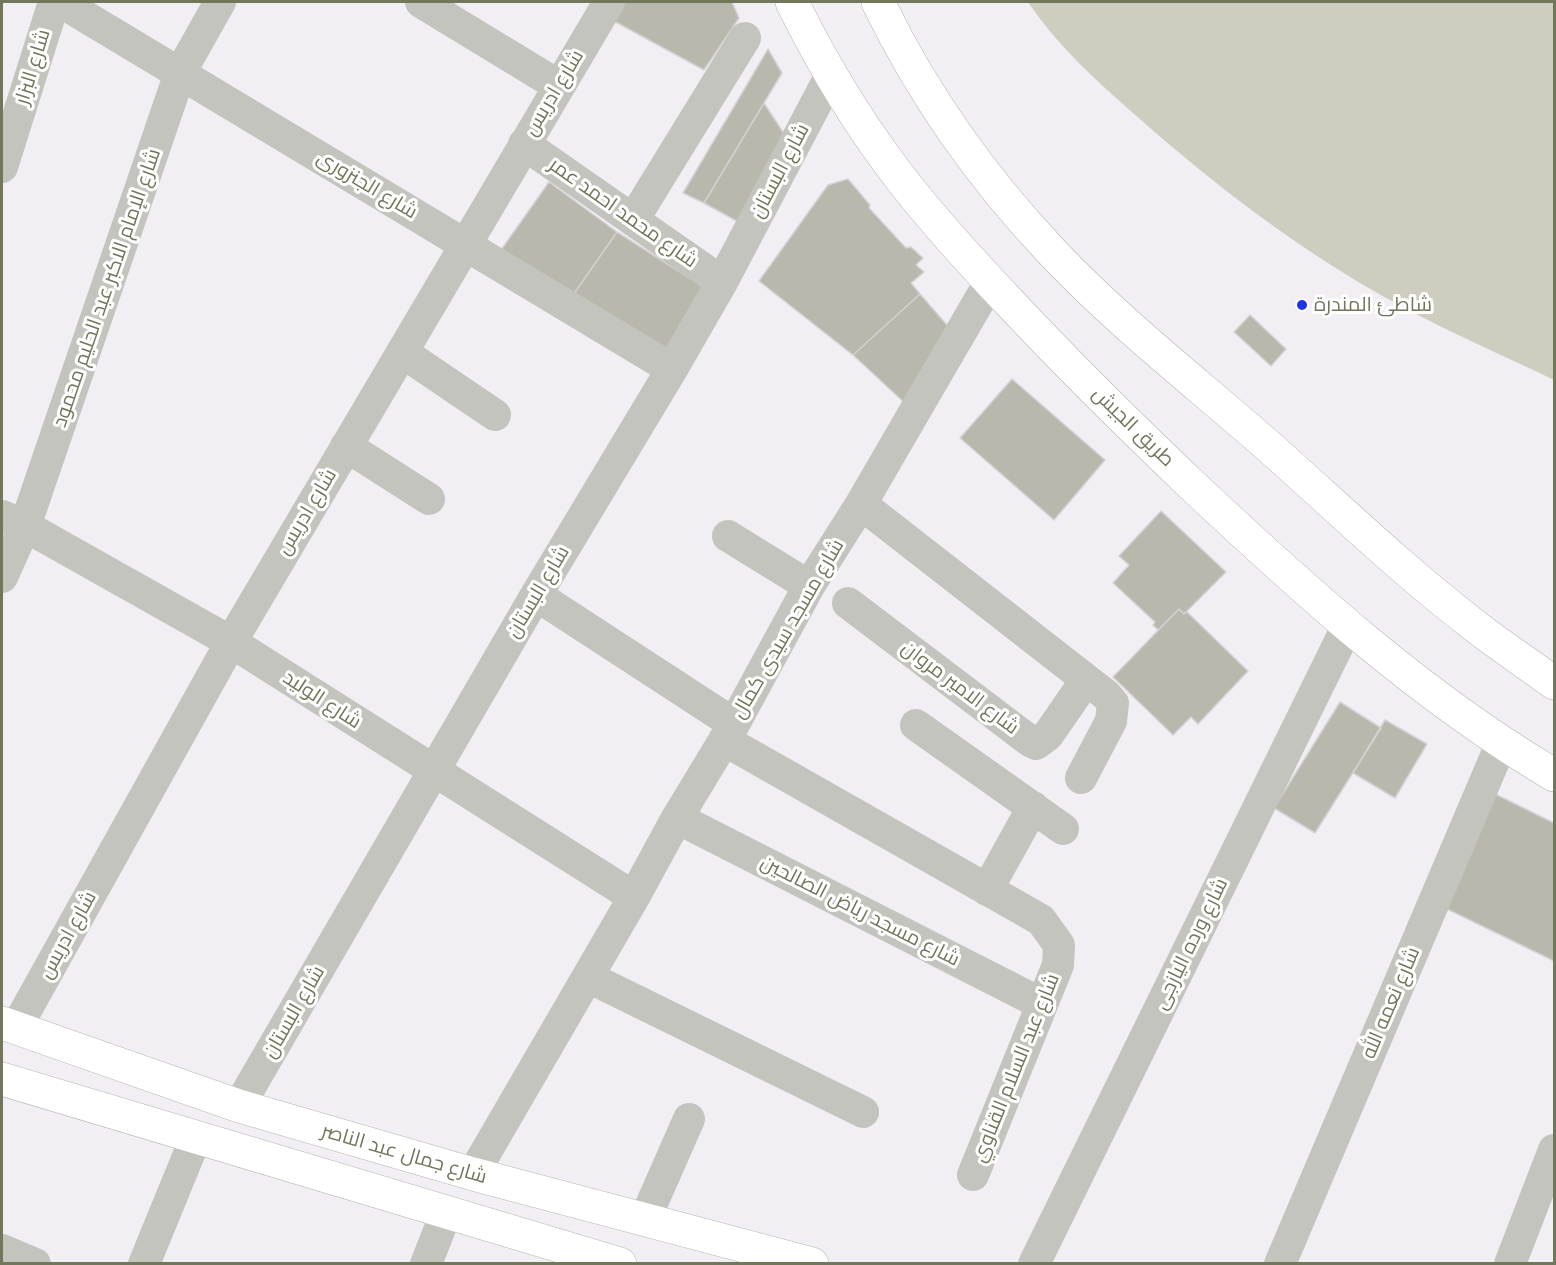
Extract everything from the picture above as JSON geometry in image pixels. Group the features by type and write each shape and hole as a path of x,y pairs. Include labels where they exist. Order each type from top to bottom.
{"main road":[{"name":"طريق الجيش","path":"792,2 831,75 866,130 904,183 990,282 1047,342 1224,515 1348,624 1423,687 1554,776"},
{"path":"878,2 892,31 940,112 993,185 1053,253 1132,328 1409,571 1475,626 1554,683"},
{"name":"شارع جمال عبد الناصر","path":"8,1026 239,1106 473,1174 812,1263"},
{"path":"2,1079 620,1263"}],"street":[{"name":"شارع البزار","path":"2,167 54,2"},
{"name":"شارع الجنزورى","path":"61,2 672,369"},
{"name":"شارع الإمام الاكبر عبد الحليم محمود","path":"2,577 13,521 180,73 220,2"},
{"path":"421,2 559,86"},
{"name":"شارع ادريس","path":"8,1026 346,446 609,2"},
{"path":"633,220 745,38"},
{"name":"شارع البستان","path":"239,1106 536,594 722,282 831,75"},
{"name":"شارع محمد احمد عمر","path":"524,144 722,282"},
{"name":"شارع مسجد سيدى كمال","path":"473,1174 634,897 677,818 729,732 809,586 861,504 990,282"},
{"path":"402,352 495,415"},
{"path":"346,446 429,499"},
{"path":"861,504 1106,695 1113,703 1113,712 1081,778"},
{"name":"شارع الوليد","path":"13,521 231,642 634,897"},
{"path":"728,536 809,586"},
{"name":"شارع عبد السلام القناوي","path":"536,594 729,732 987,890 1041,920 1059,945 1058,965 973,1174"},
{"name":"شارع الامير مروان","path":"848,603 1036,744 1048,735 1086,680"},
{"name":"شارع ورده اليازجى","path":"1034,1263 1348,624"},
{"path":"916,725 1063,829"},
{"name":"شارع نعمه الله","path":"1280,1263 1502,742"},
{"path":"987,890 1032,807"},
{"name":"شارع مسجد رياض الصالحين","path":"677,818 1042,1004"},
{"path":"588,977 863,1112"},
{"path":"645,1220 689,1119"},
{"path":"144,1263 196,1137"},
{"path":"1510,1263 1554,1150"},
{"path":"426,1263 446,1213"},
{"path":"2,1250 35,1263"}],"shaded area":[{"path":"1028,2 1554,2 1554,380 1400,306 1285,235 1197,168 1110,92 1066,50"}],"building":[{"path":"624,2 732,2 739,18 704,70 612,20"},
{"path":"768,49 782,73 704,203 683,193"},
{"path":"764,103 792,146 742,224 704,203"},
{"path":"848,179 870,205 869,208 906,248 911,247 923,258 916,265 924,272 911,283 920,294 853,355 759,281 828,185"},
{"path":"549,182 617,232 571,298 501,250"},
{"path":"617,232 707,289 664,357 571,298"},
{"path":"920,294 953,332 908,406 853,355"},
{"path":"1250,315 1286,349 1271,366 1234,332"},
{"path":"1012,379 1105,460 1054,520 960,438"},
{"path":"1161,511 1226,572 1184,614 1179,609 1158,630 1153,625 1155,622 1113,583 1129,565 1119,556"},
{"path":"1179,609 1184,614 1187,612 1248,671 1198,724 1191,717 1173,735 1113,677"},
{"path":"1340,702 1381,728 1315,833 1274,808"},
{"path":"1385,720 1427,744 1395,798 1353,773"},
{"path":"1495,794 1554,823 1554,961 1441,906"}],"place":[{"name":"شاطئ المندرة","path":"1302,305"}]}
